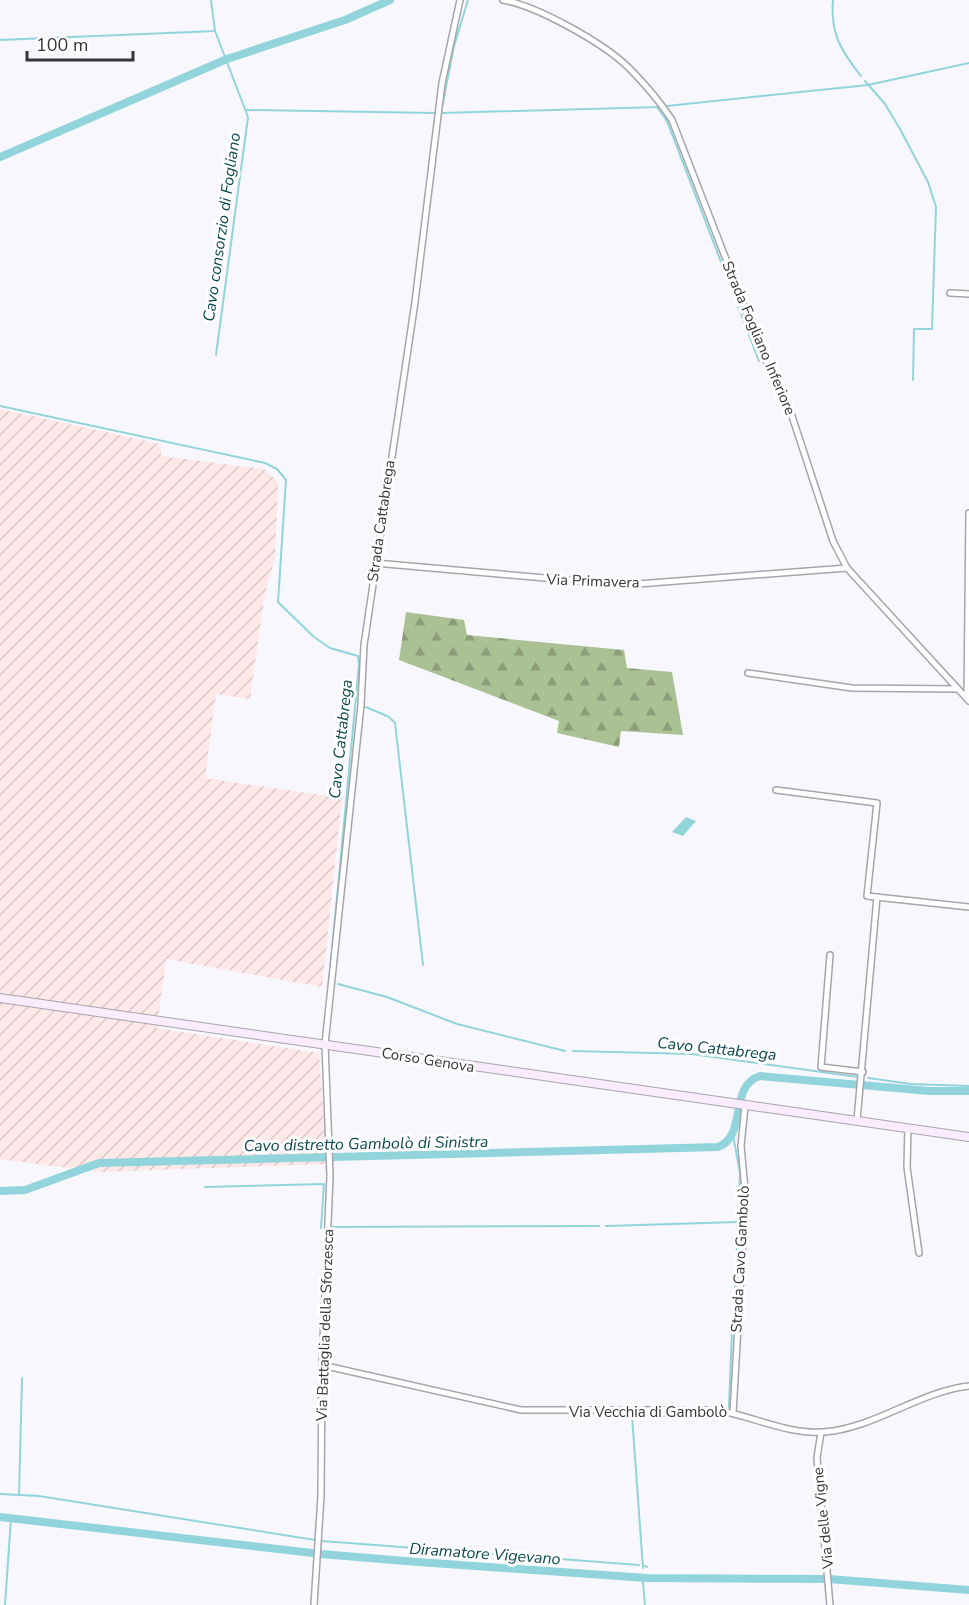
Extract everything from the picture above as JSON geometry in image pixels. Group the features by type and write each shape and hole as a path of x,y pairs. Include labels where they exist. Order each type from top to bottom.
{"main road":[{"name":"Corso Genova","path":"0,998 969,1137"}],"street":[{"name":"Strada Cattabrega","path":"325,1044 361,705 364,645 415,302 442,83 460,0"},
{"name":"Strada Fogliano Inferiore","path":"503,0 529,6 626,65 653,94 672,120 764,357 789,407 833,541 847,568 968,700"},
{"path":"950,293 969,294"},
{"name":"Strada Fogliano Inferiore","path":"968,700 969,513"},
{"name":"Via Primavera","path":"375,563 625,585 847,568"},
{"path":"748,673 852,688 958,689"},
{"path":"776,790 877,803 867,896 969,907"},
{"path":"857,1120 877,897"},
{"path":"830,955 821,1067 863,1072"},
{"name":"Via Battaglia della Sforzesca","path":"314,1605 318,1550 330,1161 325,1044"},
{"name":"Strada Cavo Gambolò","path":"733,1413 744,1222 745,1188 741,1146 745,1106"},
{"path":"908,1128 907,1167 919,1253"},
{"name":"Via Vecchia di Gambolò","path":"322,1365 521,1410 702,1410 733,1413 765,1423 821,1432 850,1427 933,1395 969,1386"},
{"name":"Via delle Vigne","path":"821,1432 817,1458 830,1605"}],"shaded area":[{"path":"0,409 161,444 161,456 264,469 278,482 275,558 265,593 250,699 216,694 205,778 342,798 322,987 166,959 157,1028 319,1053 327,1164 98,1172 0,1159"}],"green space":[{"path":"406,612 464,620 467,635 624,650 627,668 672,672 683,735 621,731 619,747 557,733 559,721 399,660"}],"water":[{"path":"686,817 696,821 683,836 672,832"}],"waterway":[{"name":"Cavo consorzio di Fogliano","path":"211,0 215,31 248,117 216,355"},
{"path":"0,157 227,59 345,20 390,0"},
{"path":"468,0 454,46 441,113 660,107"},
{"path":"833,0 833,22 838,41 861,76"},
{"path":"0,40 215,31"},
{"path":"667,106 868,85 969,63"},
{"path":"865,81 885,104 900,129 928,182 936,207 932,329 914,329 913,380"},
{"path":"657,107 667,121 759,361"},
{"path":"247,110 435,113"},
{"name":"Cavo Cattabrega","path":"0,406 265,463 277,469 286,480 278,602 314,637 330,648 358,656 359,665 329,982"},
{"path":"366,707 389,717 395,723 423,965"},
{"name":"Cavo Cattabrega","path":"338,984 387,997 457,1024 565,1051"},
{"name":"Cavo Cattabrega","path":"573,1051 692,1054 858,1077"},
{"name":"Cavo distretto Gambolò di Sinistra","path":"0,1191 25,1190 99,1163 718,1147 733,1133 744,1090 750,1081 760,1076 929,1091 969,1091"},
{"name":"Cavo Cattabrega","path":"868,1078 911,1084 969,1086"},
{"name":"Cavo distretto Gambolò di Sinistra","path":"733,1135 740,1173 735,1295"},
{"path":"205,1187 324,1184 321,1228"},
{"name":"Cavo distretto Gambolò di Sinistra","path":"606,1226 738,1222"},
{"path":"330,1227 599,1226"},
{"name":"Cavo distretto Gambolò di Sinistra","path":"729,1407 732,1331"},
{"path":"19,1495 22,1378"},
{"name":"Cavo distretto Gambolò di Sinistra","path":"643,1568 632,1416 728,1416"},
{"name":"Cavo distretto Gambolò di Sinistra","path":"0,1494 39,1496 315,1540"},
{"name":"Diramatore Vigevano","path":"0,1517 321,1554 418,1562 647,1578 829,1579 969,1590"},
{"path":"5,1605 11,1518"},
{"name":"Cavo distretto Gambolò di Sinistra","path":"322,1541 639,1565"},
{"name":"Cavo distretto Gambolò di Sinistra","path":"643,1582 645,1605"}]}
